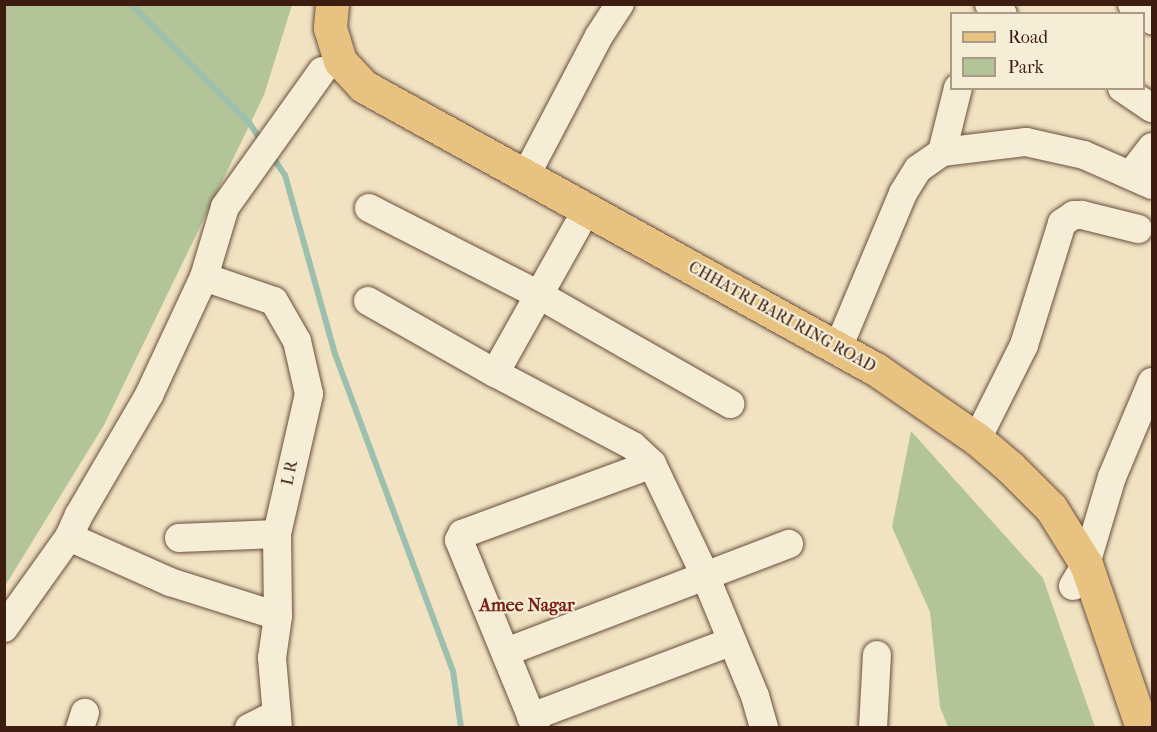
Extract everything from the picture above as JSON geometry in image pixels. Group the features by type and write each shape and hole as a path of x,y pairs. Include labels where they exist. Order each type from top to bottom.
{"main road":[{"name":"CHHATRI BARI RING ROAD","path":"312,4 310,30 322,71 351,102 867,387 965,455 1035,521 1079,575 1120,728"},
{"name":"CHHATRI BARI RING ROAD","path":"332,4 330,28 340,61 363,86 877,370 977,439 1051,508 1142,728"}],"street":[{"path":"526,175 599,36 620,4"},
{"path":"4,628 69,537 79,514 149,395 204,277 225,207 322,71"},
{"path":"942,152 958,90"},
{"path":"1125,90 1152,108"},
{"path":"838,348 903,193 918,169 942,152 1026,142 1084,155 1142,180 1152,147"},
{"path":"369,208 541,296 730,404"},
{"path":"977,439 1024,345 1062,223 1074,215 1082,215 1138,229"},
{"path":"495,373 541,296 577,227"},
{"name":"L R","path":"204,277 274,301 297,341 309,394 278,534 278,616 272,658 277,721"},
{"path":"368,301 495,373 633,446 652,464 704,573 755,696 764,728"},
{"path":"1079,575 1112,477 1152,382"},
{"path":"652,464 462,534 459,546 534,722 731,642"},
{"path":"179,538 278,534"},
{"path":"69,537 170,582 278,616"},
{"path":"506,652 704,573 789,544"},
{"path":"873,728 877,655"},
{"path":"249,728 277,721"}],"green space":[{"path":"5,5 292,5 264,95 104,425 5,586"},
{"path":"911,431 1043,578 1095,727 948,727 940,707 930,612 892,527"}],"waterway":[{"path":"131,4 250,124 263,143"},
{"path":"272,156 285,175 335,354 453,671 461,728"}],"district":[{"name":"Amee Nagar","path":"527,606"}]}
